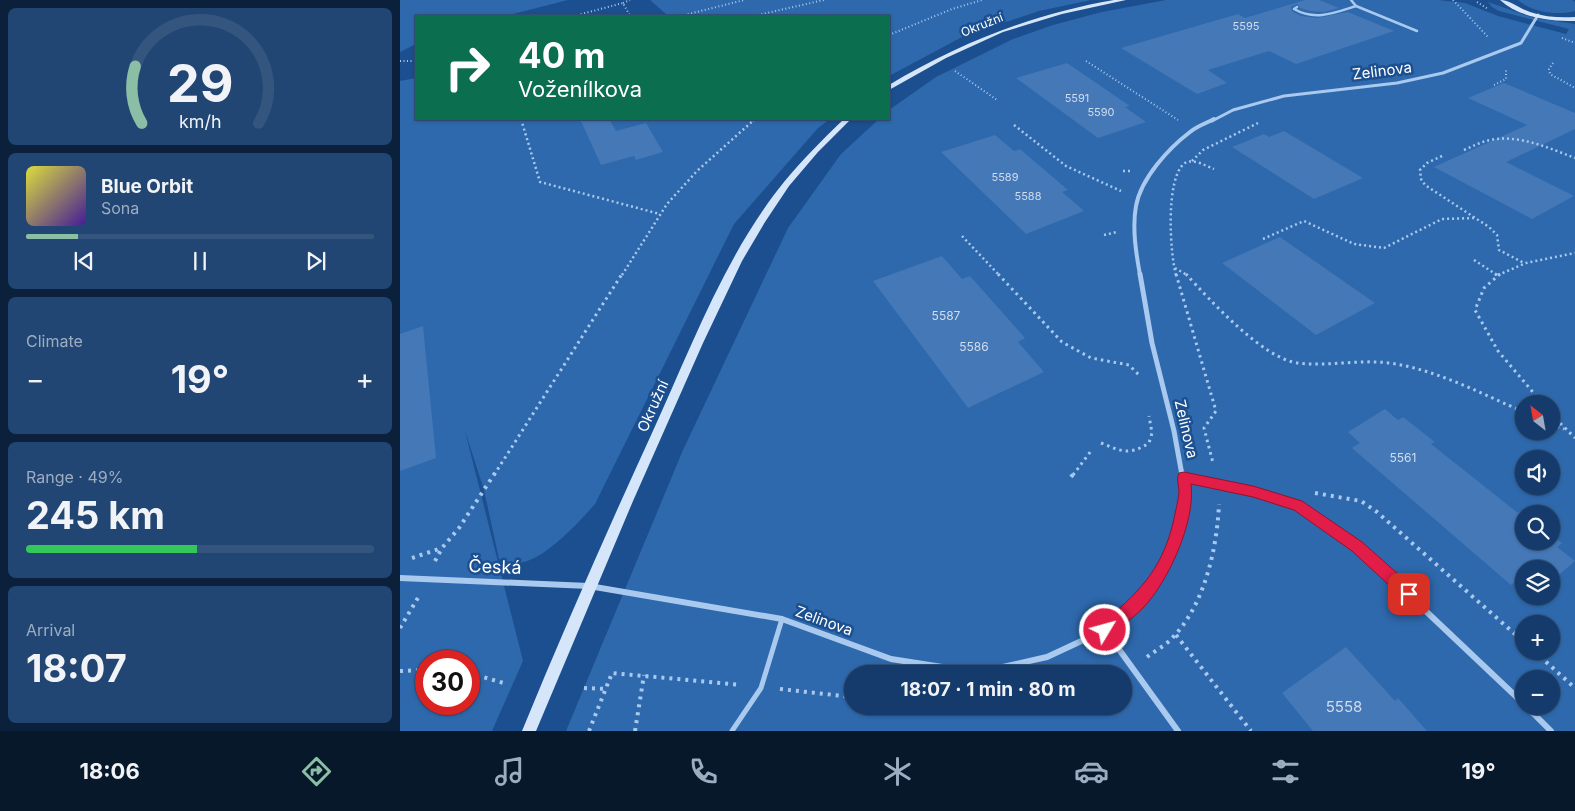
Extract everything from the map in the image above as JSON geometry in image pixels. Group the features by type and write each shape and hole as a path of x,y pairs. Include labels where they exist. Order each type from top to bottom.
{"street":[{"name":"Okružní","path":"890,87 947,53 999,30 1027,21 1123,0"},
{"path":"1503,0 1517,9 1538,15 1575,19"},
{"name":"Zelinova","path":"589,586 782,619 891,659 956,669 994,669 1047,657 1105,630 1133,608 1161,573 1176,536 1186,491 1152,343 1135,248 1136,206 1142,188 1156,165 1191,131 1233,110 1284,96 1397,83 1443,73 1521,43 1538,15"},
{"name":"Okružní","path":"529,731 589,586 738,256 778,193 818,148 847,120"},
{"path":"1184,477 1253,492 1298,505 1357,546 1515,695"},
{"name":"Česká","path":"400,578 589,586"},
{"path":"1105,630 1178,731"},
{"path":"1535,715 1551,731"}],"lane":[{"path":"1351,0 1356,6 1417,31"},
{"path":"1297,7 1294,9 1298,12 1321,16 1356,6"},
{"path":"732,731 761,688 782,619"}],"path":[{"path":"578,15 630,0"},
{"path":"685,15 744,0"},
{"path":"763,15 824,0"},
{"path":"890,35 952,9 982,0"},
{"path":"1453,0 1490,39"},
{"path":"623,3 629,15"},
{"path":"1555,36 1575,43"},
{"path":"947,53 949,68 962,74 997,100"},
{"path":"400,62 415,61"},
{"path":"1086,61 1180,120 1182,124"},
{"path":"1553,63 1549,69 1550,74 1575,88"},
{"path":"1494,85 1506,80 1506,69"},
{"path":"522,120 540,182 660,214"},
{"path":"400,628 429,580 437,556 442,548 459,528 660,214 697,171 754,120"},
{"path":"1014,125 1066,166 1119,188 1125,195"},
{"path":"1464,150 1486,141 1499,139 1520,141 1575,158"},
{"path":"1442,156 1422,167 1419,173 1420,179 1497,235 1499,250 1524,263"},
{"path":"1134,669 1176,635 1206,579 1219,523 1219,485 1204,428 1216,411 1175,268 1170,232 1173,186 1180,169 1185,163 1192,161 1214,169"},
{"path":"1122,171 1137,170"},
{"path":"1263,240 1304,222 1324,233 1348,242 1385,248 1439,219 1454,216 1476,218"},
{"path":"1104,235 1118,232 1119,227"},
{"path":"962,236 1062,342 1091,358 1129,365 1143,379"},
{"path":"1535,395 1498,351 1475,310 1484,287 1497,275 1524,263 1575,253"},
{"path":"1474,260 1497,275"},
{"path":"1175,268 1184,273 1230,321 1254,341 1282,358 1296,363 1394,363 1429,371 1515,408"},
{"path":"1101,443 1123,452 1138,450 1148,443 1152,433 1149,415"},
{"path":"1560,424 1575,438"},
{"path":"1560,427 1564,429"},
{"path":"1071,477 1091,451"},
{"path":"1214,464 1222,467"},
{"path":"1314,492 1361,501 1377,512 1515,634"},
{"path":"405,558 428,554 442,548"},
{"path":"1176,635 1251,731"},
{"path":"1544,660 1575,688"},
{"path":"400,670 415,670"},
{"path":"588,731 612,673 844,696"},
{"path":"635,731 644,675"},
{"path":"480,676 507,684"},
{"path":"584,688 606,689"}],"shaded area":[{"path":"400,0 568,0 509,15 415,15 415,44 400,52"},
{"path":"650,0 1091,0 1039,11 964,36 890,75 890,15 662,15 666,14"},
{"path":"1166,0 1438,0 1465,3 1498,16 1566,34 1569,29 1499,11 1488,2 1534,18 1575,24 1575,731 566,731 683,450 788,228 841,154 878,120 890,120 890,109 936,77 1013,39 1053,25 1102,12"},
{"path":"1518,0 1572,0 1575,2 1575,11 1561,13 1545,12 1523,4"},
{"path":"415,78 415,120 829,120 818,128 734,224 595,504 559,541 536,557 525,562 511,563 499,559 484,490 465,431 523,661 492,731 400,731 400,81"}],"building":[{"path":"1305,0 1319,0 1339,8 1324,12 1310,11 1300,8 1297,4 1291,7 1292,11 1301,16 1317,18 1348,12 1394,31 1296,64 1269,51 1208,70 1227,83 1197,94 1121,48 1238,14 1245,18"},
{"path":"1067,63 1130,106 1125,107 1146,122 1098,138 1016,78"},
{"path":"1504,83 1575,113 1575,129 1506,162 1574,196 1532,219 1434,167 1527,125 1468,98"},
{"path":"580,120 610,120 616,131 646,123 663,152 636,160 634,156 601,165"},
{"path":"1284,131 1363,178 1314,199 1232,147 1264,134 1269,137"},
{"path":"995,135 1014,151 1020,149 1068,190 1062,192 1084,211 1026,234 941,152"},
{"path":"1280,237 1375,303 1316,335 1222,263"},
{"path":"942,256 962,279 970,276 1025,338 1018,342 1044,372 968,408 873,281"},
{"path":"423,326 436,458 400,471 400,334"},
{"path":"1385,409 1398,420 1403,417 1435,442 1431,444 1515,511 1515,550 1560,549 1575,561 1560,574 1560,560 1515,560 1515,582 1511,585 1352,448 1360,443 1348,432"},
{"path":"1346,647 1395,701 1398,698 1427,731 1313,731 1282,693"}],"route":[{"path":"1105,630 1127,614 1161,573 1176,536 1182,512 1186,491 1184,477 1253,492 1298,505 1357,546 1409,594"}]}
